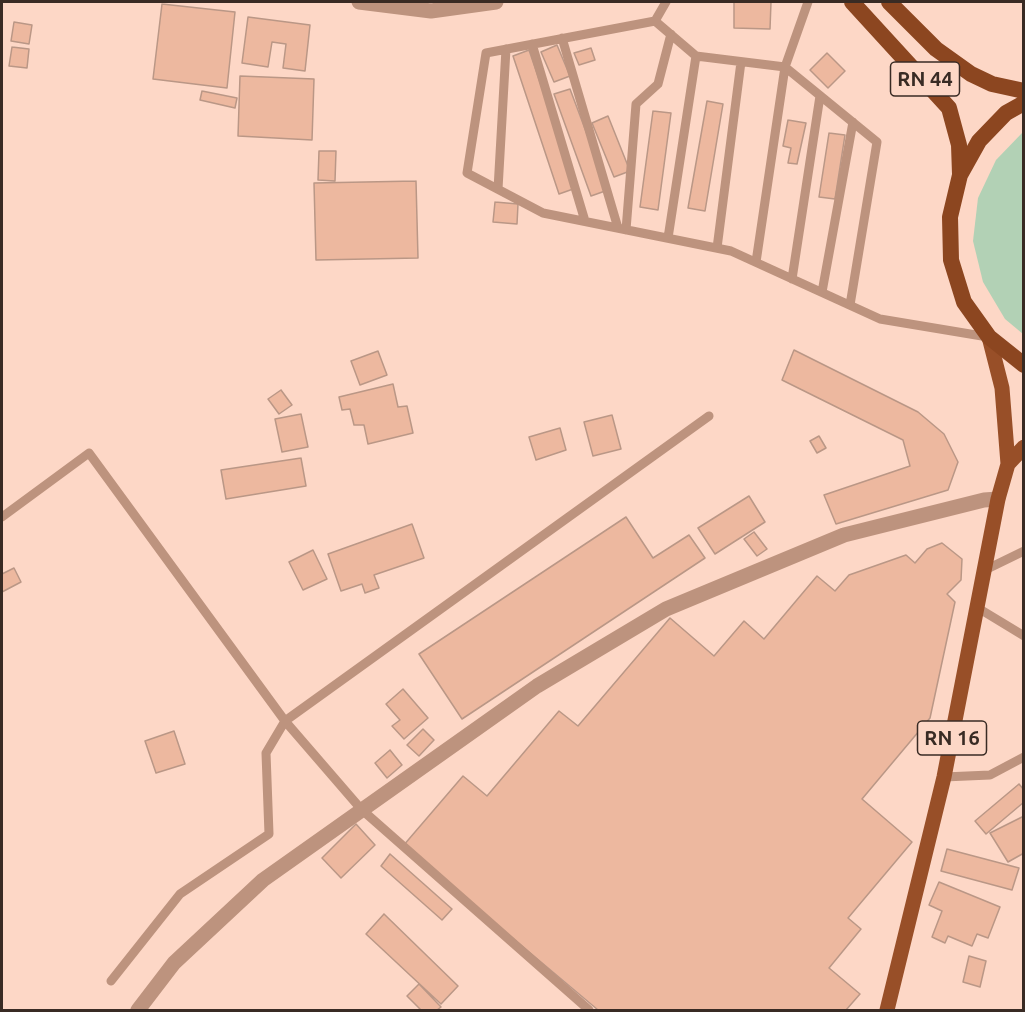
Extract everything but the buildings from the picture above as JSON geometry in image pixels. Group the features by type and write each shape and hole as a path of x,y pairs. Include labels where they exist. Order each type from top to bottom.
{"highway":[{"name":"RN 44","path":"852,2 950,108 959,145 960,175"},
{"name":"RN 44","path":"889,2 936,49 971,74 992,84 1023,91"},
{"path":"1023,103 1006,113 979,141 960,175 950,217 951,260 964,302 989,337 1023,365"}],"main road":[{"name":"RN 16","path":"887,1011 944,777 998,500 1008,464 1002,388 989,337"},
{"name":"RN 16","path":"1008,464 1023,447"}],"street":[{"path":"359,2 431,11 496,2"},
{"path":"138,1009 174,963 263,880 537,686 666,609 844,535 984,500 998,500"}],"lane":[{"path":"655,21 666,2"},
{"path":"756,262 785,67 808,2"},
{"path":"850,305 877,142 785,67 696,56 655,21 486,53 467,173 543,213 731,251 880,319 989,337"},
{"path":"622,229 636,104 658,84 671,34"},
{"path":"562,38 622,229"},
{"path":"532,44 585,221"},
{"path":"498,189 506,49"},
{"path":"668,238 696,56"},
{"path":"717,248 741,62"},
{"path":"792,279 820,96"},
{"path":"822,292 853,122"},
{"path":"111,981 180,894 269,834 266,753 285,721 709,416"},
{"path":"2,517 89,453 285,721 361,809 589,1011"},
{"path":"985,570 1023,551"},
{"path":"978,608 1023,636"},
{"path":"944,777 990,775 1023,757"}],"green space":[{"path":"1023,132 1023,334 1005,319 983,282 973,241 978,198 996,160"}]}
